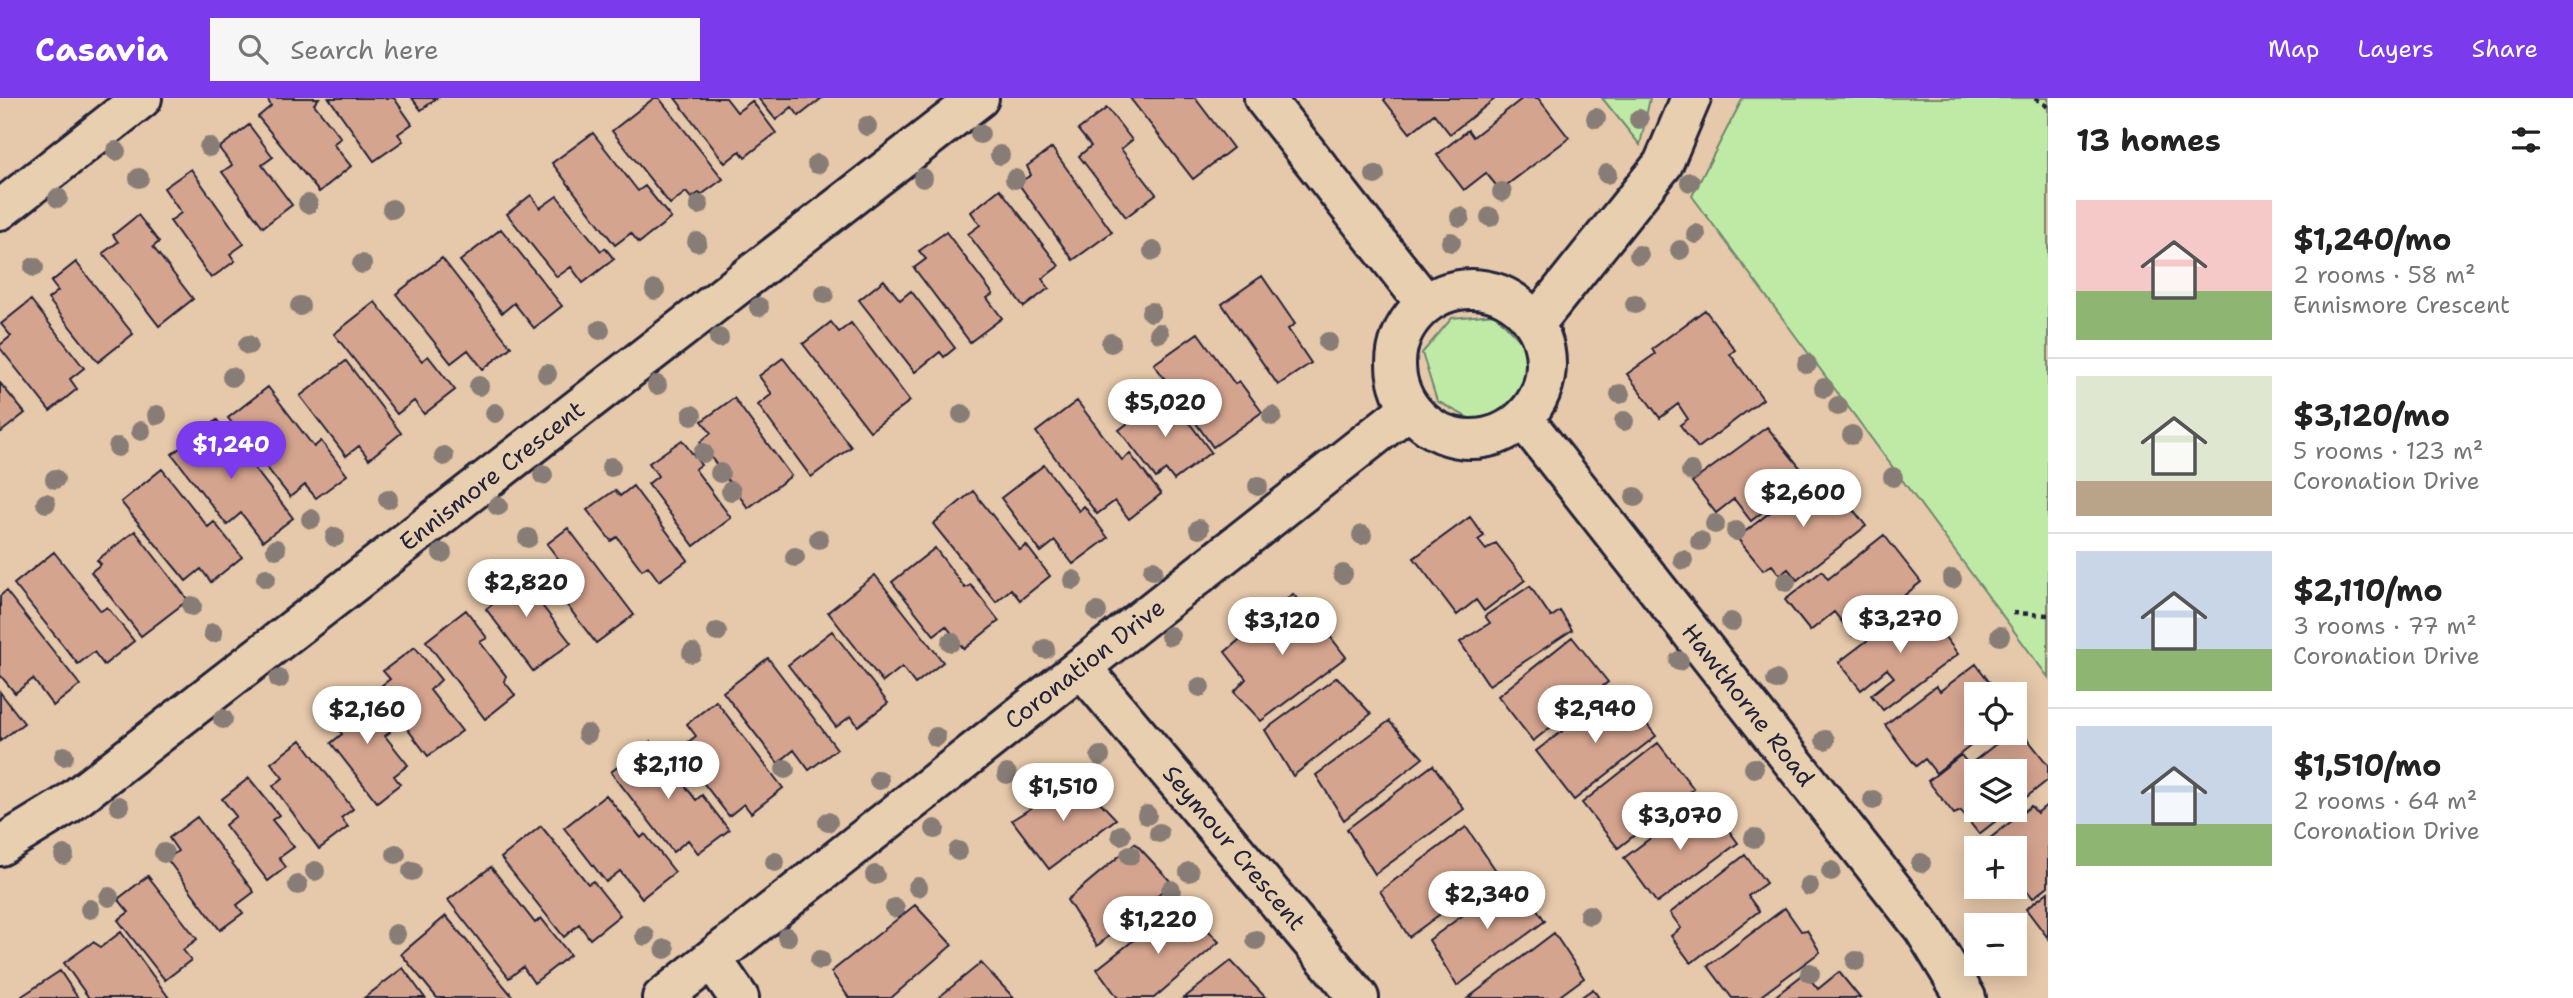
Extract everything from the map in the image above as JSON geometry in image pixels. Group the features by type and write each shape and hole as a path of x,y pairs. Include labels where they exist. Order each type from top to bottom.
{"street":[{"path":"0,210 142,98"},
{"name":"Ennismore Crescent","path":"0,846 67,805 979,98"},
{"path":"1264,98 1425,303"},
{"path":"1535,324 1663,164 1691,98"},
{"path":"1472,288 1485,290 1519,305 1535,324 1544,348 1545,373 1538,398 1523,418 1510,428 1496,435 1464,439 1434,429 1410,408 1399,387 1396,364 1399,341 1410,320 1425,303 1448,292 1472,288"},
{"name":"Coronation Drive","path":"662,998 1410,408"},
{"name":"Hawthorne Road","path":"1523,418 1923,929 1966,998"},
{"name":"Seymour Crescent","path":"1081,667 1359,998"},
{"path":"712,959 739,998"}],"path":[{"path":"2035,98 2048,107"},
{"path":"2013,613 2048,615"}],"green space":[{"path":"1602,98 1650,98 1640,145"},
{"path":"1743,98 2048,98 2048,677 1692,196"},
{"path":"1495,314 1527,348 1530,376 1513,409 1474,421 1437,401 1422,353 1452,318"}],"building":[{"path":"267,98 319,98 314,104 341,138 333,144 351,166 319,192 258,117 271,106"},
{"path":"329,98 394,98 412,124 398,134 403,141 374,161"},
{"path":"412,98 437,98 421,110"},
{"path":"654,98 659,98 723,179 701,195 699,193 691,198 686,192 670,204 612,131"},
{"path":"675,98 726,98 737,112 752,101 776,133 745,157 740,151 725,163"},
{"path":"758,98 822,98 799,116 792,107 776,120"},
{"path":"1130,98 1195,98 1233,148 1193,179"},
{"path":"1496,98 1450,134 1434,114 1410,133 1384,100"},
{"path":"1523,98 1538,98 1569,138 1500,190 1486,173 1464,190 1437,155 1468,130 1473,137"},
{"path":"1107,108 1132,140 1121,149 1156,194 1126,217 1079,156 1091,146 1078,130"},
{"path":"249,125 273,157 262,165 292,205 263,227 222,172 232,165 219,148"},
{"path":"593,133 638,191 645,186 671,218 639,243 631,233 615,245 552,163"},
{"path":"1052,148 1112,232 1073,260 1018,183 1031,175 1027,166"},
{"path":"191,169 244,244 230,254 235,261 211,278 170,221 181,213 164,188"},
{"path":"1000,189 1059,266 1042,279 1049,288 1024,307 968,234 980,225 971,212"},
{"path":"531,195 540,208 557,196 601,251 605,248 614,259 583,283 571,267 557,277 507,214"},
{"path":"138,215 159,242 153,247 193,299 159,326 103,253 118,242 113,235"},
{"path":"501,229 562,306 534,328 514,303 502,313 460,261"},
{"path":"946,232 993,294 987,298 1002,318 970,342 914,268 926,259 919,251"},
{"path":"442,258 511,347 483,369 468,350 451,363 396,294"},
{"path":"76,262 133,334 98,362 48,299 58,291 51,282"},
{"path":"1262,276 1295,324 1288,329 1311,363 1278,385 1222,304"},
{"path":"884,280 900,300 911,291 955,348 944,357 940,352 915,372 859,300"},
{"path":"31,300 84,368 70,379 77,389 50,411 0,348 11,336 1,324"},
{"path":"375,302 422,361 428,356 455,390 424,414 414,401 397,414 334,334"},
{"path":"1705,310 1735,350 1730,354 1763,399 1698,448 1680,425 1688,419 1678,404 1660,418 1627,374 1655,354 1652,349"},
{"path":"831,322 839,332 851,323 910,401 870,431 803,344"},
{"path":"1198,333 1235,384 1239,381 1262,412 1213,447 1154,364"},
{"path":"783,358 851,447 811,477 758,405 772,394 759,376"},
{"path":"346,361 401,433 369,459 359,446 346,456 300,396"},
{"path":"0,383 25,413 0,433"},
{"path":"268,387 314,447 321,441 347,475 316,498 305,485 290,497 228,418"},
{"path":"1167,393 1211,452 1174,480 1166,470 1156,478 1119,430"},
{"path":"734,398 791,476 748,508 700,442 711,433 702,421"},
{"path":"1077,401 1122,460 1130,454 1161,494 1129,519 1115,501 1097,514 1036,432"},
{"path":"217,420 293,518 263,541 241,513 227,525 172,454"},
{"path":"1767,427 1807,476 1751,521 1734,499 1716,513 1692,482"},
{"path":"682,440 701,465 695,469 731,518 694,546 648,484 658,476 649,463"},
{"path":"1044,465 1079,511 1084,506 1108,538 1073,564 1055,541 1041,552 1001,498"},
{"path":"162,469 208,527 214,522 242,557 211,582 201,569 186,581 121,502"},
{"path":"1823,471 1866,526 1797,580 1788,569 1780,575 1772,565 1763,570 1737,538"},
{"path":"633,486 688,560 659,581 648,566 642,570 617,537 611,541 587,510 615,490 620,496"},
{"path":"973,491 1020,550 1026,545 1050,576 1020,600 1011,589 996,602 933,524"},
{"path":"1470,517 1484,536 1478,540 1486,550 1496,543 1525,580 1484,611 1476,600 1457,615 1414,558"},
{"path":"568,528 634,615 596,643 543,574 560,561 547,544"},
{"path":"135,531 188,600 141,636 91,572 101,564 97,560"},
{"path":"1884,535 1921,582 1853,636 1834,612 1810,631 1785,600 1822,571 1828,579"},
{"path":"935,548 965,588 971,585 999,621 964,649 946,626 934,635 892,582"},
{"path":"54,552 101,611 107,607 134,641 104,665 94,652 78,664 14,584"},
{"path":"520,566 545,599 540,603 571,643 533,671 486,609 498,600 489,589"},
{"path":"875,575 943,662 915,684 902,667 883,682 828,612"},
{"path":"1530,586 1551,617 1560,611 1572,630 1489,685 1460,642 1490,623 1485,616"},
{"path":"6,591 80,685 53,706 33,679 15,693 0,675 0,596"},
{"path":"1293,594 1346,657 1261,721 1234,692 1246,679 1225,652"},
{"path":"1918,602 1958,654 1883,710 1871,695 1894,677 1887,669 1861,690 1839,662"},
{"path":"466,610 487,638 480,642 506,676 504,681 515,695 485,719 426,641"},
{"path":"832,631 888,703 858,726 851,716 836,727 788,665"},
{"path":"1572,637 1608,682 1533,741 1498,696"},
{"path":"415,647 441,680 430,690 462,731 428,756 377,689 390,679 383,671"},
{"path":"768,658 837,749 809,770 794,750 778,763 723,692"},
{"path":"1976,664 1989,682 1964,682 1964,745 1972,745 1936,773 1925,759 1916,766 1885,725 1936,686 1940,691"},
{"path":"1337,677 1371,714 1293,776 1265,730"},
{"path":"358,691 390,732 385,736 408,765 394,776 400,784 377,802 331,743 342,734 328,715"},
{"path":"1615,691 1632,713 1638,713 1656,736 1574,800 1536,751"},
{"path":"0,692 24,723 0,741"},
{"path":"716,701 783,788 751,813 744,804 729,816 678,750 696,736 687,724"},
{"path":"1389,721 1423,758 1344,820 1316,775"},
{"path":"2027,738 2048,765 2048,780 2027,797 2027,759 1977,759 1995,745 2027,745"},
{"path":"301,740 353,809 341,818 348,827 319,849 273,786 283,778 271,763"},
{"path":"651,741 696,800 702,795 729,830 698,853 688,840 673,852 611,772"},
{"path":"1658,743 1694,789 1618,848 1582,803"},
{"path":"1961,755 1964,759 1964,815 1961,811 1954,814 1928,781"},
{"path":"1433,765 1464,809 1375,874 1347,829"},
{"path":"249,778 279,815 272,820 294,847 279,858 286,867 268,881 225,825 236,816 222,799"},
{"path":"1078,779 1116,819 1049,869 1012,820"},
{"path":"606,795 641,838 645,834 675,872 642,898 620,871 606,882 564,828"},
{"path":"1700,801 1723,831 1727,828 1738,843 1657,903 1624,858"},
{"path":"2048,804 2048,886 2033,898 2027,890 2027,836 1993,836 2011,822 2027,822 2027,809 2031,806 2037,813"},
{"path":"197,817 254,892 237,905 243,913 220,930 167,859 178,851 169,838"},
{"path":"1970,822 1994,822 1979,834"},
{"path":"541,826 588,884 593,881 620,915 590,939 579,924 564,937 501,858"},
{"path":"1466,827 1497,872 1409,937 1380,891"},
{"path":"1135,843 1172,883 1097,946 1067,900"},
{"path":"1745,855 1766,883 1748,896 1759,911 1691,963 1671,936 1681,928 1670,913"},
{"path":"491,867 535,923 541,918 570,955 534,983 523,967 509,978 448,900"},
{"path":"148,876 197,939 183,950 191,960 165,980 118,920 129,912 118,899"},
{"path":"1515,877 1545,921 1457,986 1429,940"},
{"path":"2048,892 2048,938 2026,909"},
{"path":"1182,902 1219,942 1154,998 1118,998 1097,969"},
{"path":"915,905 952,945 891,998 849,998 831,972"},
{"path":"1785,908 1801,931 1807,930 1820,952 1758,998 1732,998 1708,966"},
{"path":"446,916 514,998 437,998 401,954"},
{"path":"121,932 169,998 89,998 64,963 93,942 101,947"},
{"path":"1554,933 1584,978 1557,998 1468,998"},
{"path":"1231,961 1266,998 1184,998"},
{"path":"981,963 1014,998 938,998"},
{"path":"403,968 425,998 364,998"},
{"path":"60,971 78,998 23,998 22,996"},
{"path":"1839,972 1860,998 1773,998 1805,973 1818,989"},
{"path":"1593,989 1599,998 1580,998"}]}
